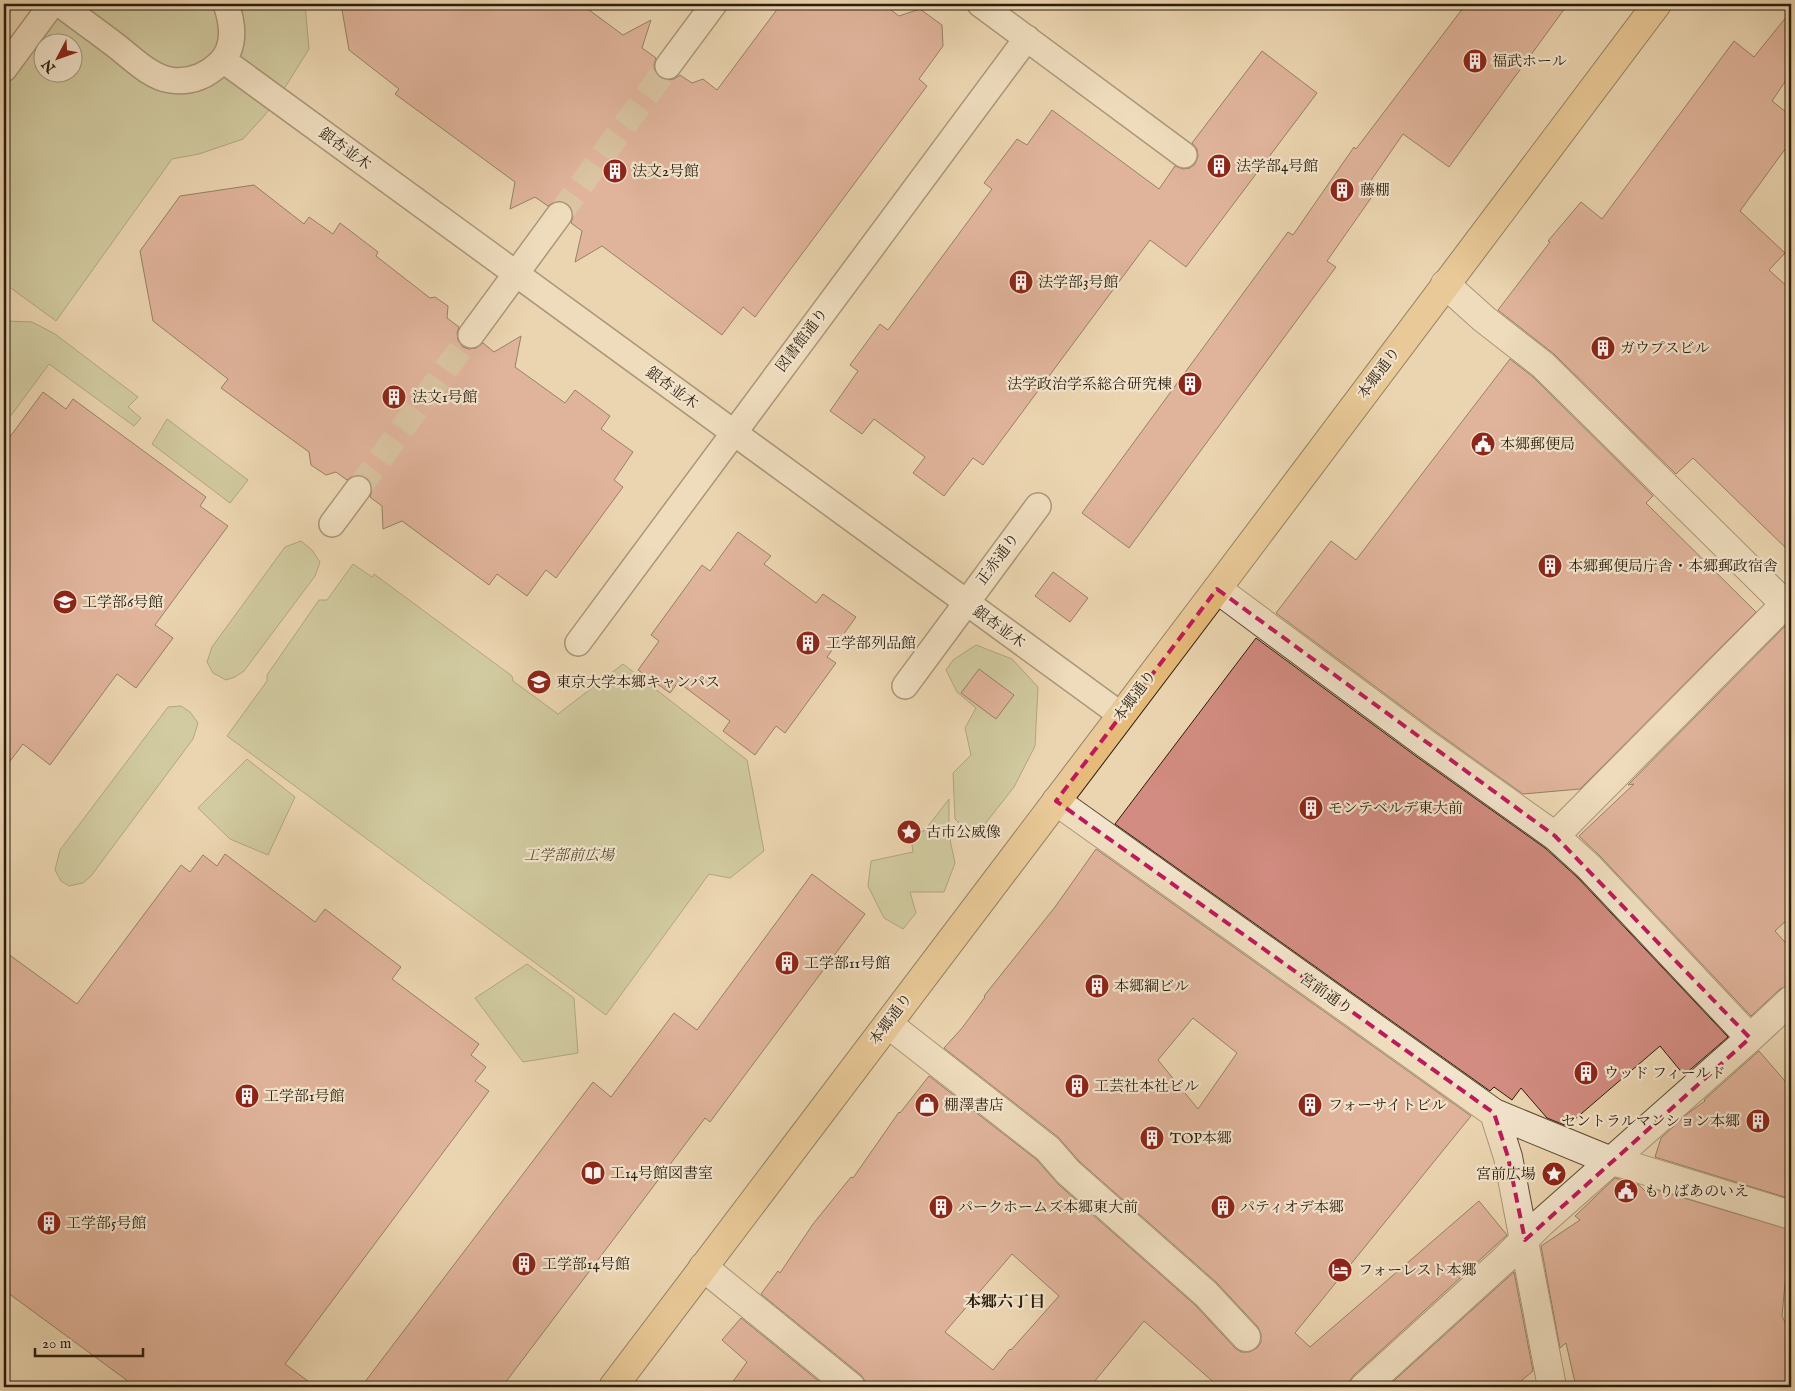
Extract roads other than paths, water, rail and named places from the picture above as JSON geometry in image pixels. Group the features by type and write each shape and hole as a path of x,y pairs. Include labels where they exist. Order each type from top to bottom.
{"highway":[{"name":"本郷通り","path":"613,1387 1657,4"}],"street":[{"path":"4,69 52,4"},
{"path":"60,4 150,72 168,80 189,81 209,73 224,60 231,43 232,23 226,4"},
{"path":"668,66 714,4"},
{"path":"980,4 1184,155"},
{"name":"図書館通り","path":"578,642 1027,38"},
{"name":"銀杏並木","path":"224,60 1120,715"},
{"path":"471,335 559,214"},
{"path":"1445,284 1543,365 1788,605 1555,836"},
{"path":"332,524 358,488"},
{"name":"正赤通り","path":"905,686 1038,506"},
{"path":"1217,589 1426,744 1555,836 1589,867 1750,1038"},
{"name":"宮前通り","path":"1056,801 1494,1113 1611,1161 1791,1215"},
{"path":"1364,1387 1525,1240 1541,1223 1791,1000"},
{"path":"888,1024 1048,1149 1068,1172 1206,1294 1246,1337"},
{"path":"1494,1113 1508,1157 1552,1387"},
{"path":"703,1267 852,1387"}],"tunnel":[{"path":"559,215 668,66"},
{"path":"358,489 471,335"}],"place":[{"name":"福武ホール","path":"1475,61"},
{"name":"法学部4号館","path":"1219,166"},
{"name":"法文2号館","path":"615,171"},
{"name":"藤棚","path":"1342,190"},
{"name":"法学部3号館","path":"1021,282"},
{"name":"ガウプスビル","path":"1603,348"},
{"name":"法学政治学系総合研究棟","path":"1190,384"},
{"name":"法文1号館","path":"394,397"},
{"name":"本郷郵便局","path":"1483,444"},
{"name":"本郷郵便局庁舎・本郷郵政宿舎","path":"1550,566"},
{"name":"工学部6号館","path":"65,602"},
{"name":"工学部列品館","path":"808,643"},
{"name":"東京大学本郷キャンパス","path":"539,682"},
{"name":"モンテベルデ東大前","path":"1311,808"},
{"name":"古市公威像","path":"909,832"},
{"name":"工学部11号館","path":"787,963"},
{"name":"本郷綱ビル","path":"1097,986"},
{"name":"ウッド フィールド","path":"1586,1073"},
{"name":"工芸社本社ビル","path":"1077,1086"},
{"name":"工学部1号館","path":"247,1096"},
{"name":"棚澤書店","path":"927,1105"},
{"name":"フォーサイトビル","path":"1310,1105"},
{"name":"セントラルマンション本郷","path":"1758,1121"},
{"name":"TOP本郷","path":"1152,1138"},
{"name":"工14号館図書室","path":"593,1173"},
{"name":"宮前広場","path":"1554,1174"},
{"name":"もりばあのいえ","path":"1626,1191"},
{"name":"パークホームズ本郷東大前","path":"941,1207"},
{"name":"パティオデ本郷","path":"1223,1207"},
{"name":"工学部5号館","path":"49,1223"},
{"name":"工学部14号館","path":"524,1264"},
{"name":"フォーレスト本郷","path":"1340,1270"}],"district":[{"name":"本郷六丁目","path":"1005,1303"}],"park label":[{"name":"工学部前広場","path":"569,855"}]}
